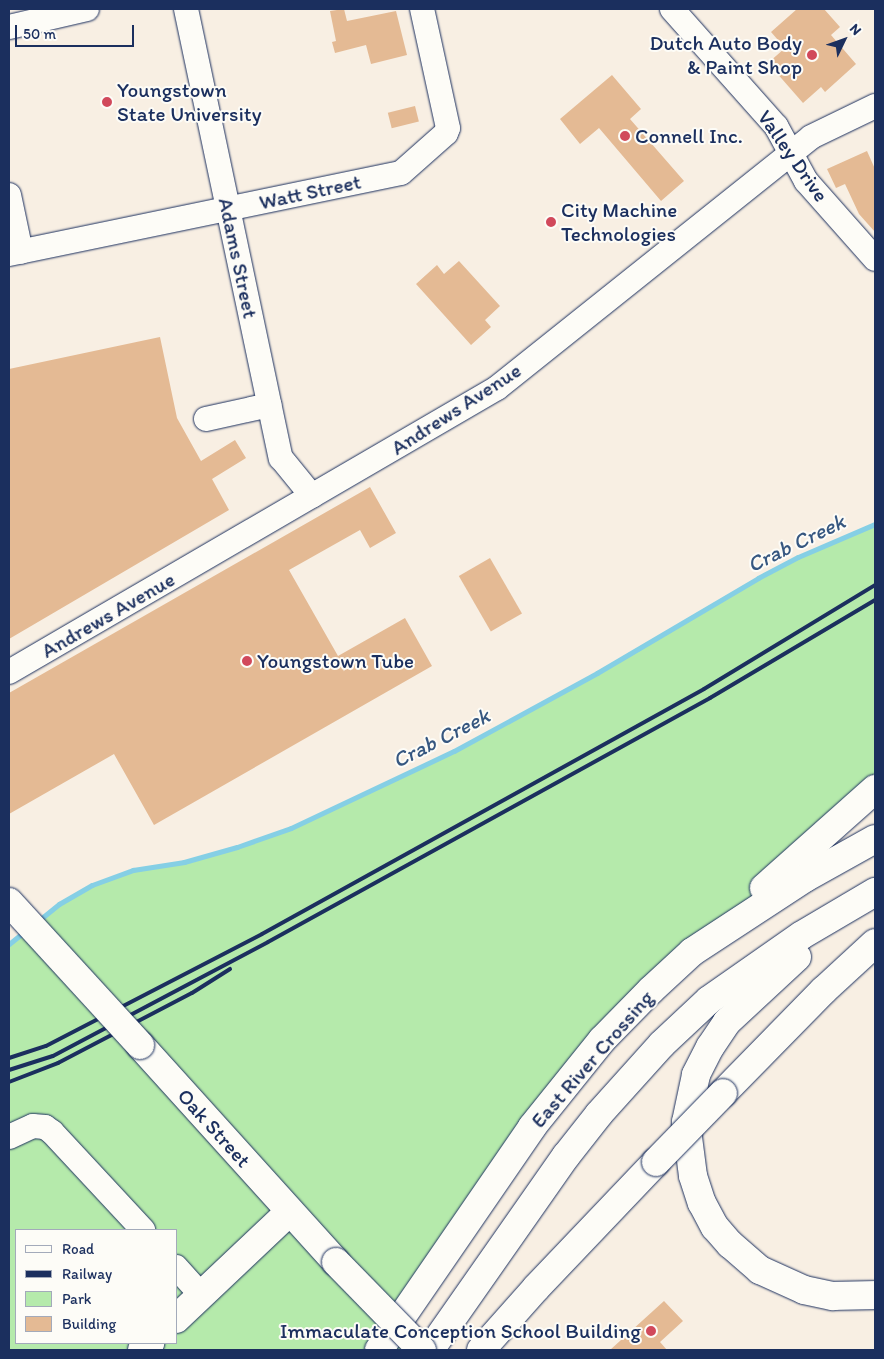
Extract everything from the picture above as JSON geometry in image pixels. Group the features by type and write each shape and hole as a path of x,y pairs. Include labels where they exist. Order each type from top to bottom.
{"main road":[{"path":"692,952 875,789"},
{"name":"East River Crossing","path":"379,1350 472,1212 561,1089 602,1040 692,952 805,878 875,840"},
{"name":"East River Crossing","path":"430,1350 566,1156 599,1114 662,1044 709,1000 802,935 875,892"},
{"path":"875,899 812,943 727,1022 710,1048 696,1075 688,1103 686,1122 689,1162 702,1202 715,1227 742,1255 760,1270 804,1290 833,1296 875,1295"},
{"name":"Oak Street","path":"9,902 336,1262 422,1350"},
{"path":"481,1350 536,1288 656,1162 824,990 875,943"},
{"path":"178,1317 290,1212"}],"street":[{"path":"9,27 87,9"},
{"name":"Adams Street","path":"186,9 281,458 312,496"},
{"name":"Watt Street","path":"15,253 401,172 446,133 448,128 422,9"},
{"name":"Valley Drive","path":"672,9 776,126 806,181 875,259"},
{"name":"Andrews Avenue","path":"9,672 497,388 811,137 875,106"},
{"path":"9,195 15,253"},
{"path":"206,419 269,406"},
{"path":"9,1137 24,1129 38,1126 52,1132 141,1229"},
{"path":"178,1269 202,1296"}],"green space":[{"path":"875,523 875,789 651,990 396,1325 420,1350 9,1350 9,944 59,904 92,885 133,870 184,862 237,847 291,828 454,751 597,673 758,578 798,557"}],"building":[{"path":"344,9 347,21 396,11 407,55 371,64 366,45 335,53 332,42 336,41 330,11"},
{"name":"Dutch Auto Body & Paint Shop","path":"797,9 824,9 840,27 831,35 856,64 825,92 821,87 803,103 768,63 785,48 771,32"},
{"name":"Connell Inc.","path":"612,75 641,109 630,119 684,181 661,201 599,128 580,144 560,119"},
{"path":"415,106 419,122 392,128 388,113"},
{"path":"867,151 875,169 875,232 859,214 845,184 836,188 827,169"},
{"path":"459,261 500,306 485,320 491,327 471,345 416,284 437,265 444,274"},
{"path":"160,337 177,418 201,461 235,440 246,458 212,479 229,510 9,639 9,369"},
{"name":"Youngstown Tube","path":"370,487 396,533 370,548 360,530 289,570 338,656 405,618 432,666 154,825 114,754 9,814 9,693"},
{"path":"490,558 522,613 491,631 459,576"},
{"name":"Immaculate Conception School Building","path":"664,1301 683,1321 660,1342 667,1350 610,1350"}],"waterway":[{"name":"Crab Creek","path":"38,921 59,904 92,885 133,870 184,862 237,847 291,828 454,751 597,673 758,578 798,557 875,524"},
{"name":"Crab Creek","path":"9,944 25,931"}],"railway":[{"path":"9,1058 46,1046 262,934 704,689 875,585"},
{"path":"9,1070 53,1056 268,942 710,698 875,600"},
{"path":"9,1082 58,1063 192,993 230,969"}],"place":[{"name":"Dutch Auto Body & Paint Shop","path":"812,55"},
{"name":"Youngstown State University","path":"107,102"},
{"name":"Connell Inc.","path":"625,136"},
{"name":"City Machine Technologies","path":"551,222"},
{"name":"Youngstown Tube","path":"247,661"},
{"name":"Immaculate Conception School Building","path":"651,1331"}]}
